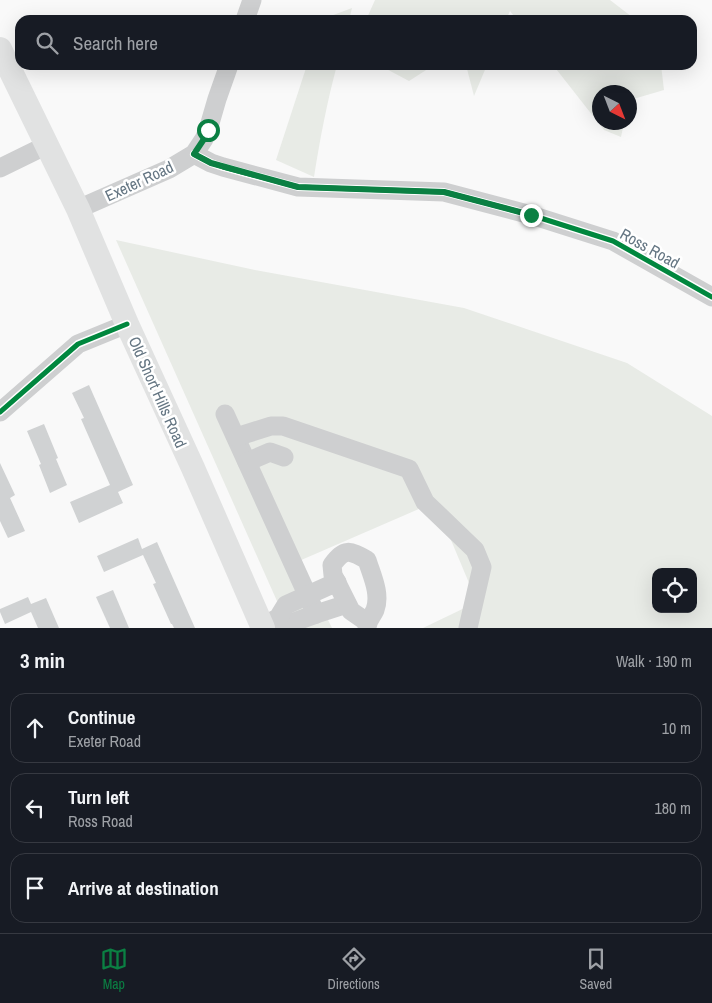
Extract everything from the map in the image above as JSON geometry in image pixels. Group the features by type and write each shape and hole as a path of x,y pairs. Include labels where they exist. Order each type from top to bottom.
{"main road":[{"name":"Old Short Hills Road","path":"0,49 78,209 127,324 193,468 268,624"}],"street":[{"path":"247,15 252,0"},
{"name":"Exeter Road","path":"78,209 169,170 194,154 208,130 228,70"},
{"path":"0,168 48,145"},
{"name":"Ross Road","path":"194,154 217,165 298,187 444,192 531,215 613,241 712,296"},
{"path":"0,412 78,344 127,324"},
{"path":"226,414 316,614"},
{"path":"236,437 271,426 283,426 409,470 425,502 475,550 482,567 468,628"},
{"path":"247,462 270,452 284,457"},
{"path":"347,552 354,553 367,560 378,597 367,625 351,612 337,582 333,575 332,565 339,555 347,552"},
{"path":"268,624 286,606 337,582"},
{"path":"268,624 289,624 347,604"}],"shaded area":[{"path":"375,0 610,0 630,15 513,15 510,11 508,15 368,15"},
{"path":"352,8 350,15 333,15"},
{"path":"305,70 336,70 314,177 276,160"},
{"path":"388,70 426,70 409,81"},
{"path":"467,70 485,70 474,96"},
{"path":"557,70 662,70 664,90 637,98 637,85 592,85 592,115"},
{"path":"604,130 622,130 621,137"},
{"path":"116,240 255,270 464,308 627,363 712,416 712,628 423,628 477,602 435,502 299,561 332,628 289,628"}],"building":[{"path":"89,385 133,485 118,492 123,503 79,523 70,502 110,485 81,419 84,418 72,393"},
{"path":"44,424 67,485 50,493 39,465 41,464 27,431"},
{"path":"0,463 15,495 10,498 25,531 8,538 0,521"},
{"path":"138,538 142,549 157,542 195,628 174,628 171,624 153,584 156,583 143,555 104,572 97,556"},
{"path":"113,590 129,628 110,628 96,597"},
{"path":"28,597 31,604 46,598 59,628 38,628 31,612 5,624 0,609"}],"cycle path":[{"path":"194,154 223,167 298,187 444,192 531,215 613,241 712,297"},
{"path":"0,412 78,344 127,324"}],"route":[{"path":"208,130 194,154 211,163 298,187 444,192 531,215"}]}
